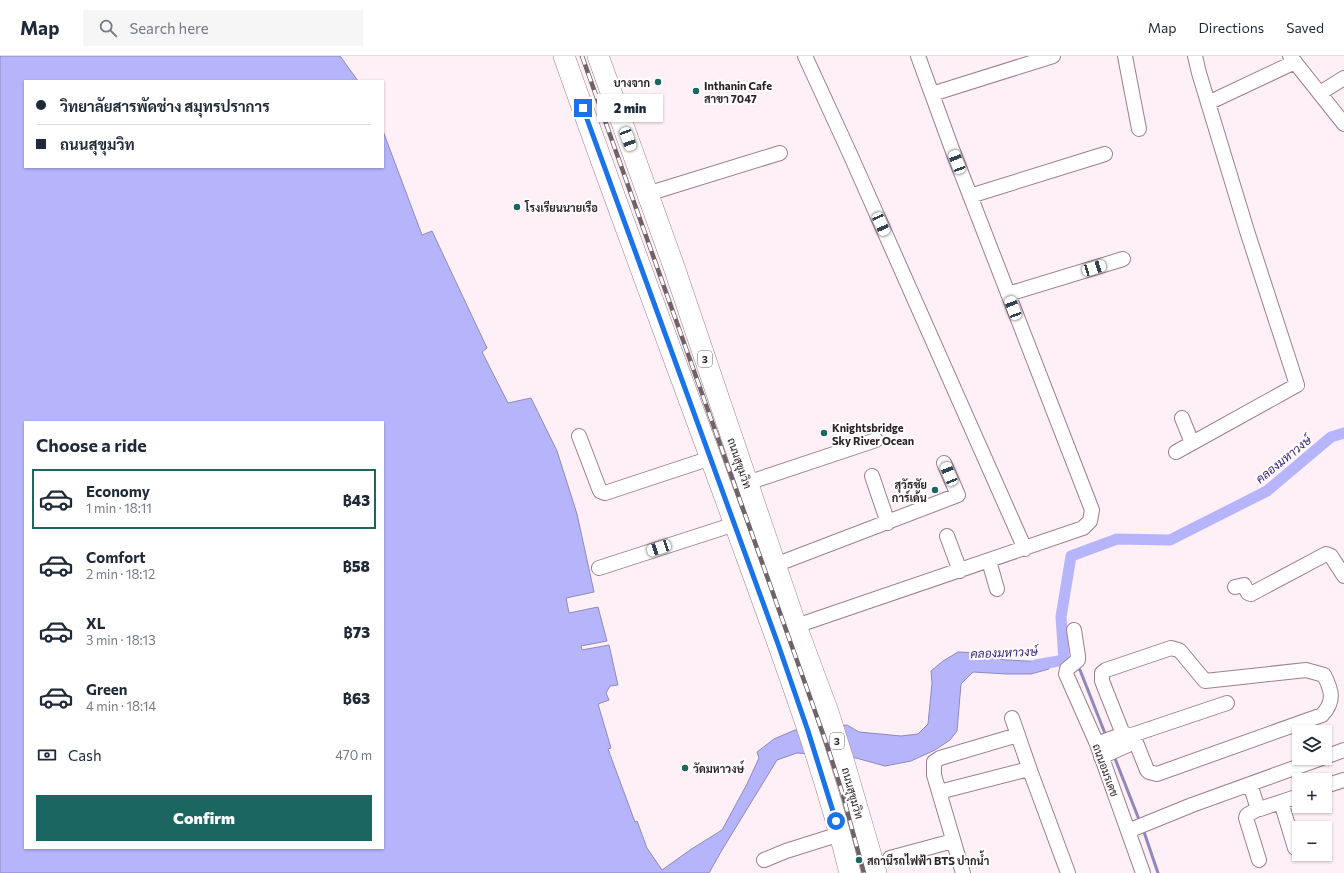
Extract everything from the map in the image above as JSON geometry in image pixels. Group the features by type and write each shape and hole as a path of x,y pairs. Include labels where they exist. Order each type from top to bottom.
{"highway":[{"name":"3","path":"564,56 651,299 679,371 786,666 821,772 850,873"},
{"name":"ถนนสุขุมวิท","path":"598,56 706,361 796,626 828,712 876,873"},
{"path":"679,371 706,361"}],"street":[{"path":"804,56 850,154 1025,549"},
{"path":"796,626 1025,549 1083,528 1090,521 1092,510 970,196 918,56"},
{"path":"932,94 1053,56"},
{"path":"1125,56 1139,129"},
{"path":"1176,452 1297,385 1247,231 1195,56"},
{"path":"1208,102 1293,59 1344,124"},
{"path":"1320,93 1344,78"},
{"path":"647,194 780,153"},
{"path":"970,196 1105,154"},
{"path":"1008,294 1123,259"},
{"path":"1182,418 1192,443"},
{"path":"579,436 600,491 605,493 711,458"},
{"path":"747,483 876,440"},
{"path":"775,565 958,495 944,463"},
{"path":"872,476 888,523"},
{"path":"599,568 735,524"},
{"path":"947,536 960,571"},
{"path":"1235,587 1244,586 1248,593 1252,594 1326,554 1331,556 1344,576"},
{"path":"989,561 997,589"},
{"name":"ถนนอมรเดช","path":"1074,630 1078,656 1066,674 1114,743 1137,827 1143,873"},
{"path":"1171,648 1180,651 1205,681 1306,670 1324,676 1331,689 1330,706 1322,715 1157,774 1149,772 1114,743 1102,681 1102,673 1106,670 1171,648"},
{"path":"1114,743 1228,702"},
{"path":"1012,718 1068,873"},
{"path":"963,873 934,775 933,766 936,760 940,758 1018,735"},
{"path":"1332,755 1344,750"},
{"path":"1137,827 1304,765"},
{"path":"939,792 1025,770 1031,772"},
{"path":"1332,784 1344,780"},
{"path":"1250,784 1258,809"},
{"path":"1259,860 1246,818 1247,815 1258,809 1292,798"},
{"path":"1281,802 1292,838"},
{"path":"764,860 838,827"},
{"path":"890,858 954,841"}],"water":[{"path":"0,56 340,56 357,80 24,80 24,168 384,168 384,134 422,235 432,231 487,348 482,352 508,403 531,398 557,451 577,514 594,592 566,598 569,613 598,607 607,641 581,646 582,650 609,645 618,685 610,686 606,693 609,700 598,704 611,748 608,749 635,822 637,821 647,848 662,870 722,830 747,784 759,758 757,752 774,739 795,730 847,725 859,732 901,736 918,734 928,724 932,683 931,671 943,661 958,652 979,653 1005,660 1050,662 1049,669 1031,674 973,672 961,684 957,731 950,740 935,750 911,761 885,766 856,758 797,753 777,760 709,873 0,873"}],"waterway":[{"name":"คลองมหาวงษ์","path":"1036,665 1064,660 1061,617 1071,556 1117,539 1170,540 1267,491 1331,437 1344,433"},
{"path":"1076,667 1080,670 1106,736"},
{"path":"1114,756 1140,822"},
{"path":"1143,829 1158,873"}],"railway":[{"path":"582,56 827,745 842,792 864,873"}],"place":[{"name":"บางจาก","path":"658,82"},
{"name":"Inthanin Cafe สาขา 7047","path":"696,91"},
{"name":"โรงเรียนนายเรือ","path":"517,207"},
{"name":"Knightsbridge Sky River Ocean","path":"824,433"},
{"name":"สุวัธชัย การ์เด้น","path":"935,490"},
{"name":"วัดมหาวงษ์","path":"685,768"},
{"name":"สถานีรถไฟฟ้า BTS ปากน้ำ","path":"859,860"}],"route":[{"path":"583,108 651,299 679,371 778,644 808,731 836,821"}]}
